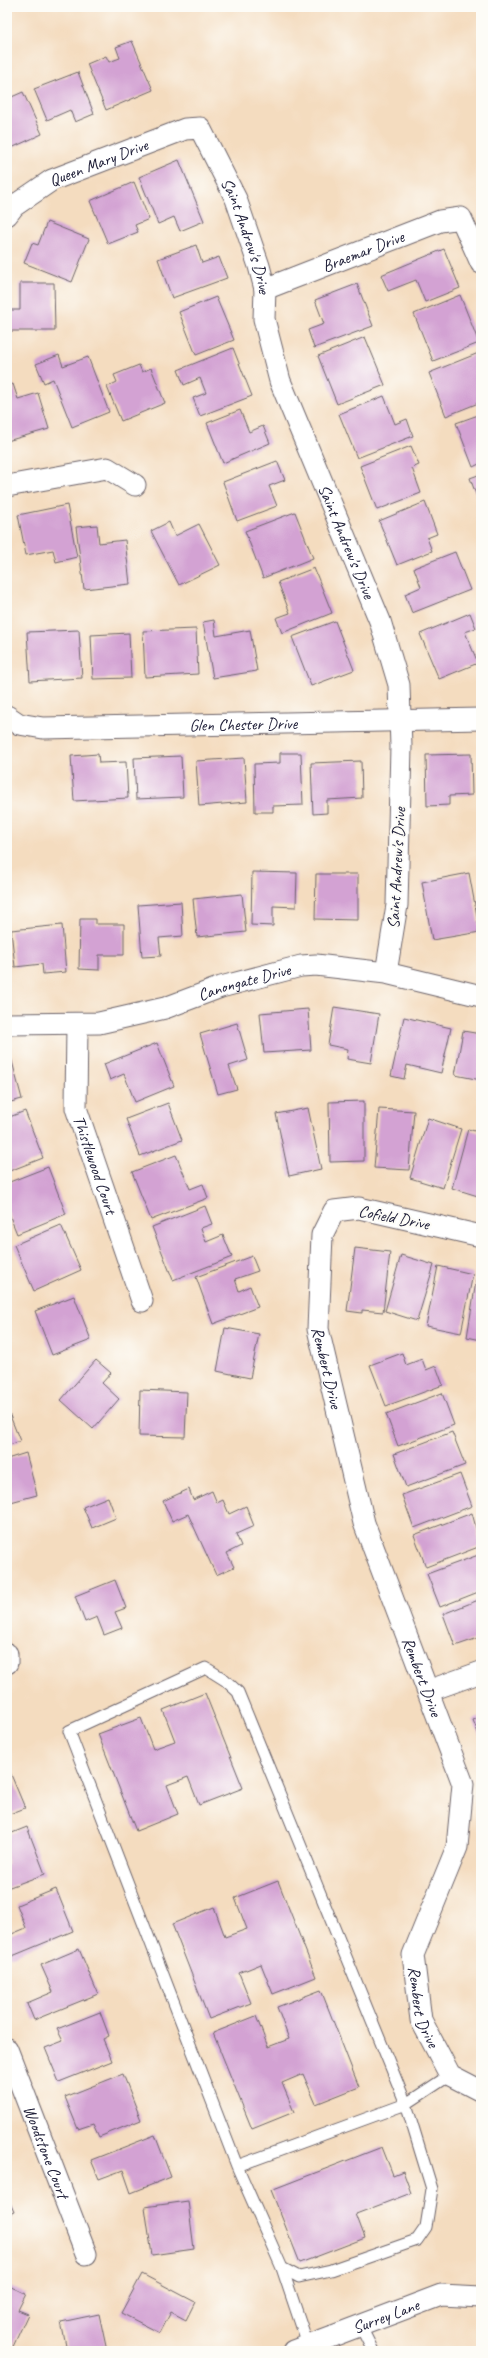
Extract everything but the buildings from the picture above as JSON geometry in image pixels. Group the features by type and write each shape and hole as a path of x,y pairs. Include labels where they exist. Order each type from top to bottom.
{"street":[{"name":"Queen Mary Drive","path":"7,216 14,206 52,180 185,129 200,128"},
{"name":"Saint Andrew's Drive","path":"200,128 236,199 265,288 264,319 280,381 380,621 399,685 400,720 397,905 386,973"},
{"name":"Braemar Drive","path":"265,288 440,221 461,218 481,263"},
{"path":"7,486 107,468 135,485"},
{"name":"Glen Chester Drive","path":"7,716 19,724 43,728 481,719"},
{"name":"Canongate Drive","path":"7,1024 99,1023 165,1008 221,987 301,966 316,965 386,973 481,996"},
{"name":"Thistlewood Court","path":"77,1024 76,1108 142,1301"},
{"name":"Cofield Drive","path":"322,1235 334,1211 359,1208 481,1236"},
{"name":"Rembert Drive","path":"322,1235 318,1328 364,1523 463,1784 456,1847 412,1955 421,2020 450,2075"},
{"path":"7,1654 7,1663"},
{"path":"428,1691 481,1672"},
{"name":"Woodstone Court","path":"7,2049 86,2254"},
{"path":"450,2075 481,2091"},
{"name":"Surrey Lane","path":"300,2348 441,2295 481,2297"}],"lane":[{"path":"282,2268 299,2277 331,2270 417,2240 426,2227 432,2188 406,2104 238,1692 225,1680 206,1668 69,1731 237,2166 282,2268 300,2348"},
{"path":"237,2166 406,2104 450,2075"},
{"path":"360,2325 373,2351"}]}
